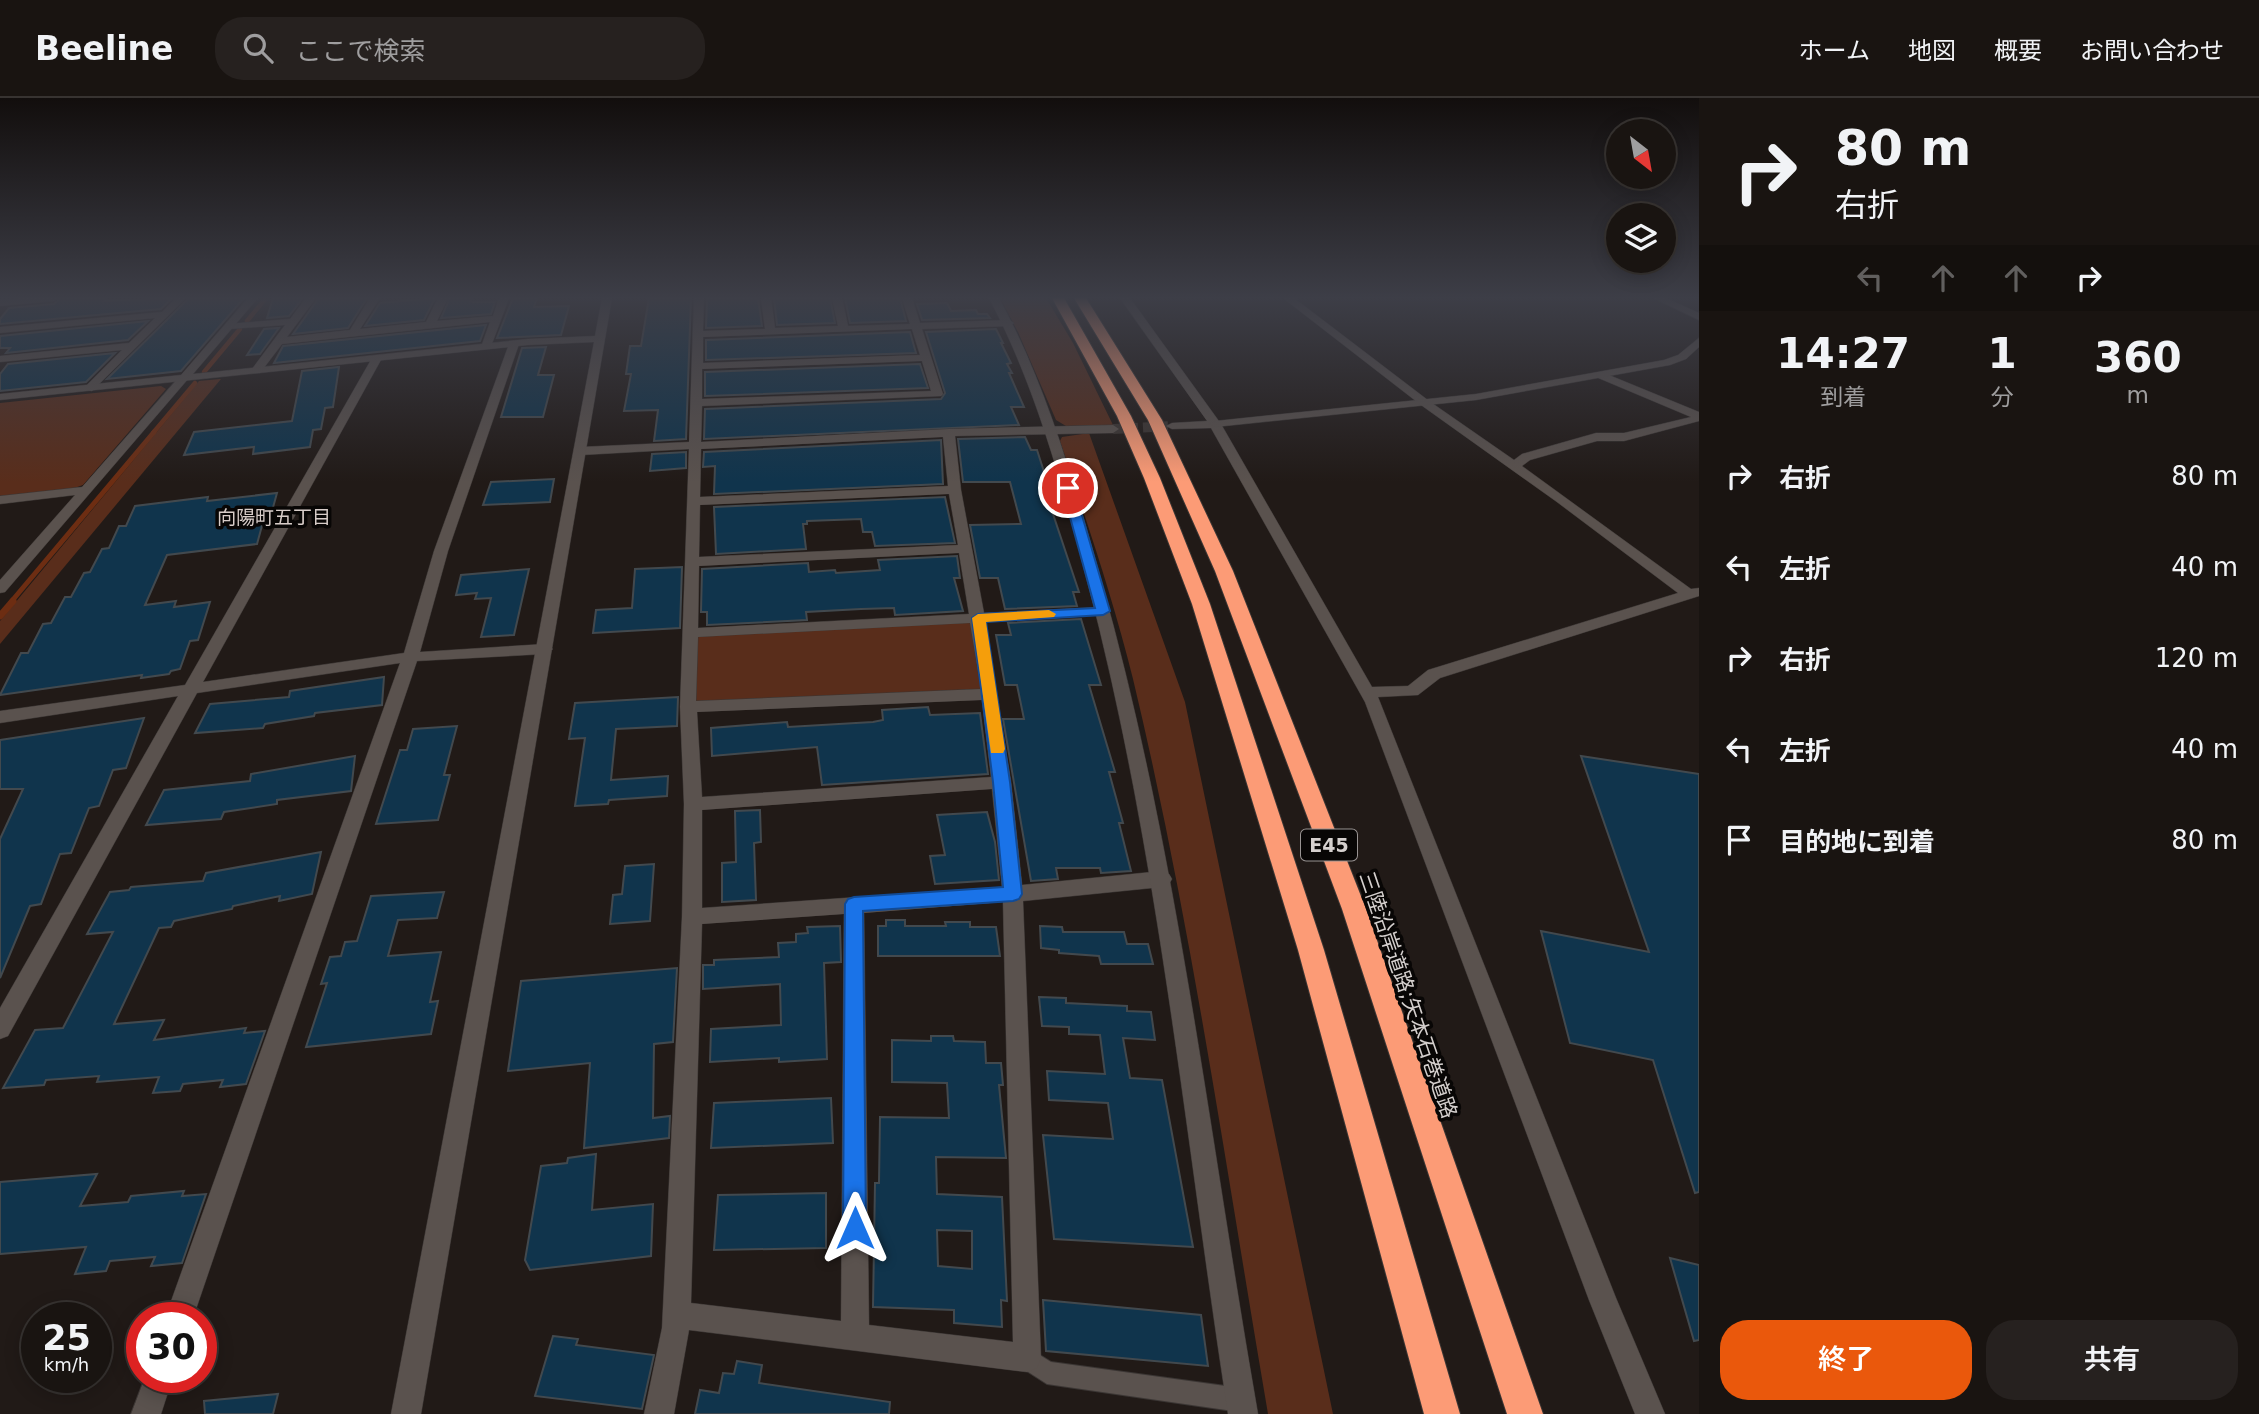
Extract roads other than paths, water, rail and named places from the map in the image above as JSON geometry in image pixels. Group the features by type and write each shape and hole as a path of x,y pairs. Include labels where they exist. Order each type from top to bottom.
{"highway":[{"name":"E45","path":"1093,359 1129,424 1160,493 1215,644 1343,1054 1442,1414"},
{"name":"三陸沿岸道路;矢本石巻道路","path":"1118,359 1155,420 1224,571 1354,909 1525,1414"}],"street":[{"path":"88,389 117,359"},
{"path":"0,589 200,359"},
{"path":"256,371 264,359"},
{"path":"0,397 364,359"},
{"path":"0,1029 376,359"},
{"path":"185,1302 411,657 441,551 509,359"},
{"path":"406,1414 596,359"},
{"path":"659,1414 677,1315 692,917 692,804 688,708 697,359"},
{"path":"697,366 886,359"},
{"path":"698,403 937,394 926,359"},
{"path":"677,1315 1027,1358 1047,1373 1241,1407 1162,879 1129,707 1051,431 1023,359"},
{"path":"1169,359 1215,424 1368,691 1603,1300 1650,1414"},
{"path":"1368,359 1425,403 1694,593"},
{"path":"1172,426 1425,403 1600,375 1676,359"},
{"path":"1600,375 1699,417"},
{"path":"1514,466 1526,457 1596,437 1624,437 1699,417"},
{"path":"581,451 949,433 1113,429"},
{"path":"949,433 955,490 990,694 1013,894 1027,1358"},
{"path":"0,500 86,490"},
{"path":"694,501 955,490"},
{"path":"692,562 966,549"},
{"path":"1368,691 1412,691 1434,674 1694,593"},
{"path":"691,633 1103,611"},
{"path":"0,717 411,657 545,649"},
{"path":"688,708 990,694"},
{"path":"692,804 1002,782"},
{"path":"692,917 1013,894 1162,879"},
{"path":"854,904 855,1336"},
{"path":"146,1414 153,1393"}],"waterway":[{"path":"204,372 215,359"},
{"path":"153,433 195,383"},
{"path":"11,602 154,432"},
{"path":"0,616 13,601"}],"tunnel":[{"path":"1113,429 1172,426"}],"district":[{"name":"向陽町五丁目","path":"274,517"}]}
